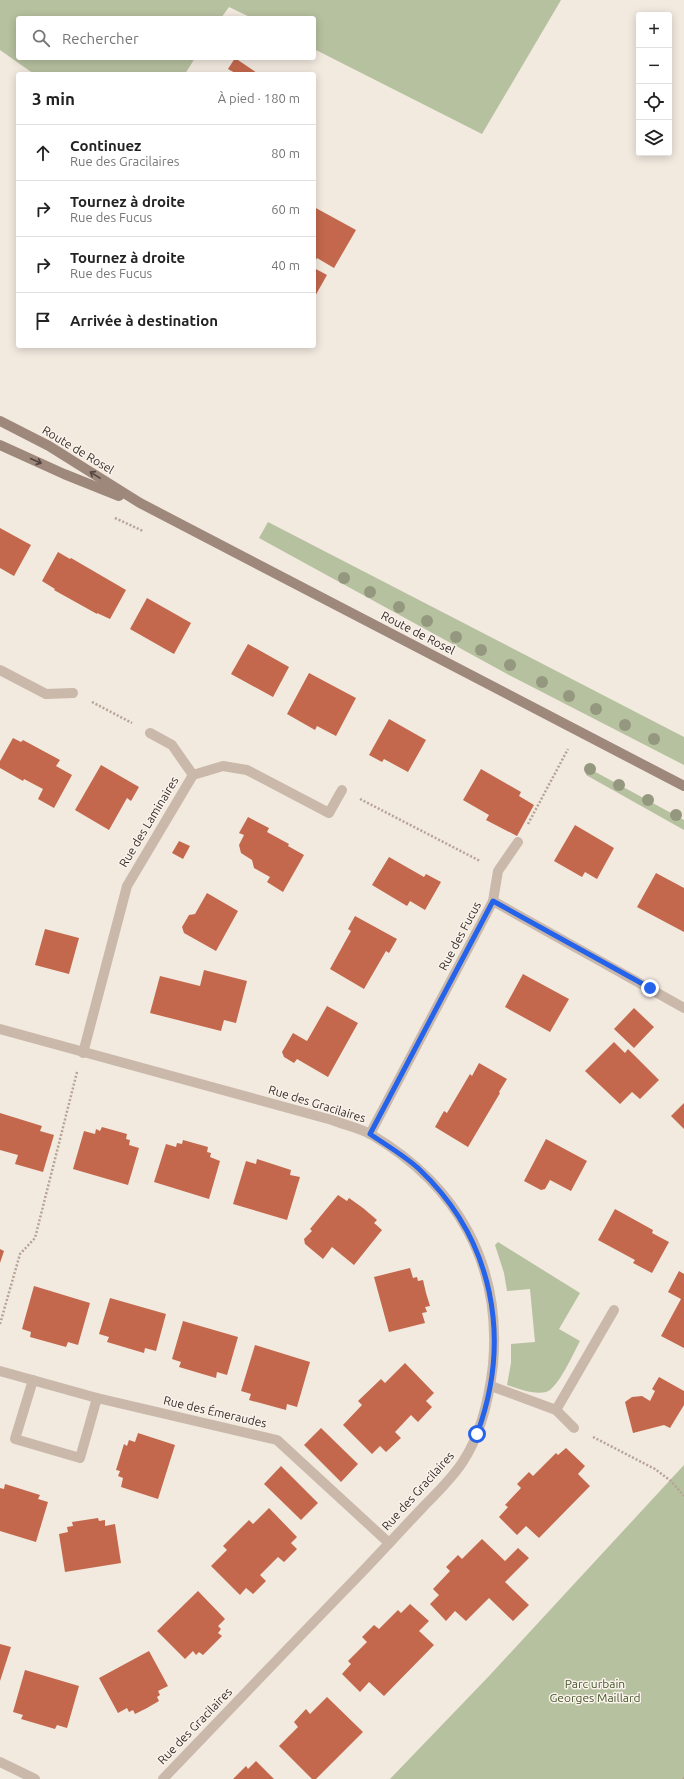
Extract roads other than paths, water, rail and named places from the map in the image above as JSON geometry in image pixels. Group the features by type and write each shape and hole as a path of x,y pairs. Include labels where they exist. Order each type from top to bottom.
{"street":[{"name":"Route de Rosel","path":"0,421 49,446 140,504 684,786"},
{"name":"Route de Rosel","path":"0,445 64,474 140,504"},
{"path":"0,670 46,694 73,693"},
{"path":"150,733 172,745 193,775"},
{"name":"Rue des Laminaires","path":"83,1053 127,886 193,775 223,766 247,770 329,814 342,790"},
{"path":"493,901 498,871 518,842"},
{"name":"Rue des Fucus","path":"370,1134 493,901 684,1008"},
{"name":"Rue des Gracilaires","path":"0,1030 332,1120 370,1134 418,1168 433,1183 464,1226 475,1246 482,1261 490,1287 494,1312 495,1341 491,1386 485,1412 463,1463 389,1543 163,1779"},
{"path":"556,1410 614,1310"},
{"name":"Rue des Émeraudes","path":"0,1371 97,1398 277,1440 389,1543"},
{"path":"33,1380 15,1439 80,1458 97,1398"},
{"path":"491,1386 556,1410 574,1428"},
{"path":"0,1762 36,1779"}],"park label":[{"name":"Parc urbain Georges Maillard","path":"595,1691"}]}
